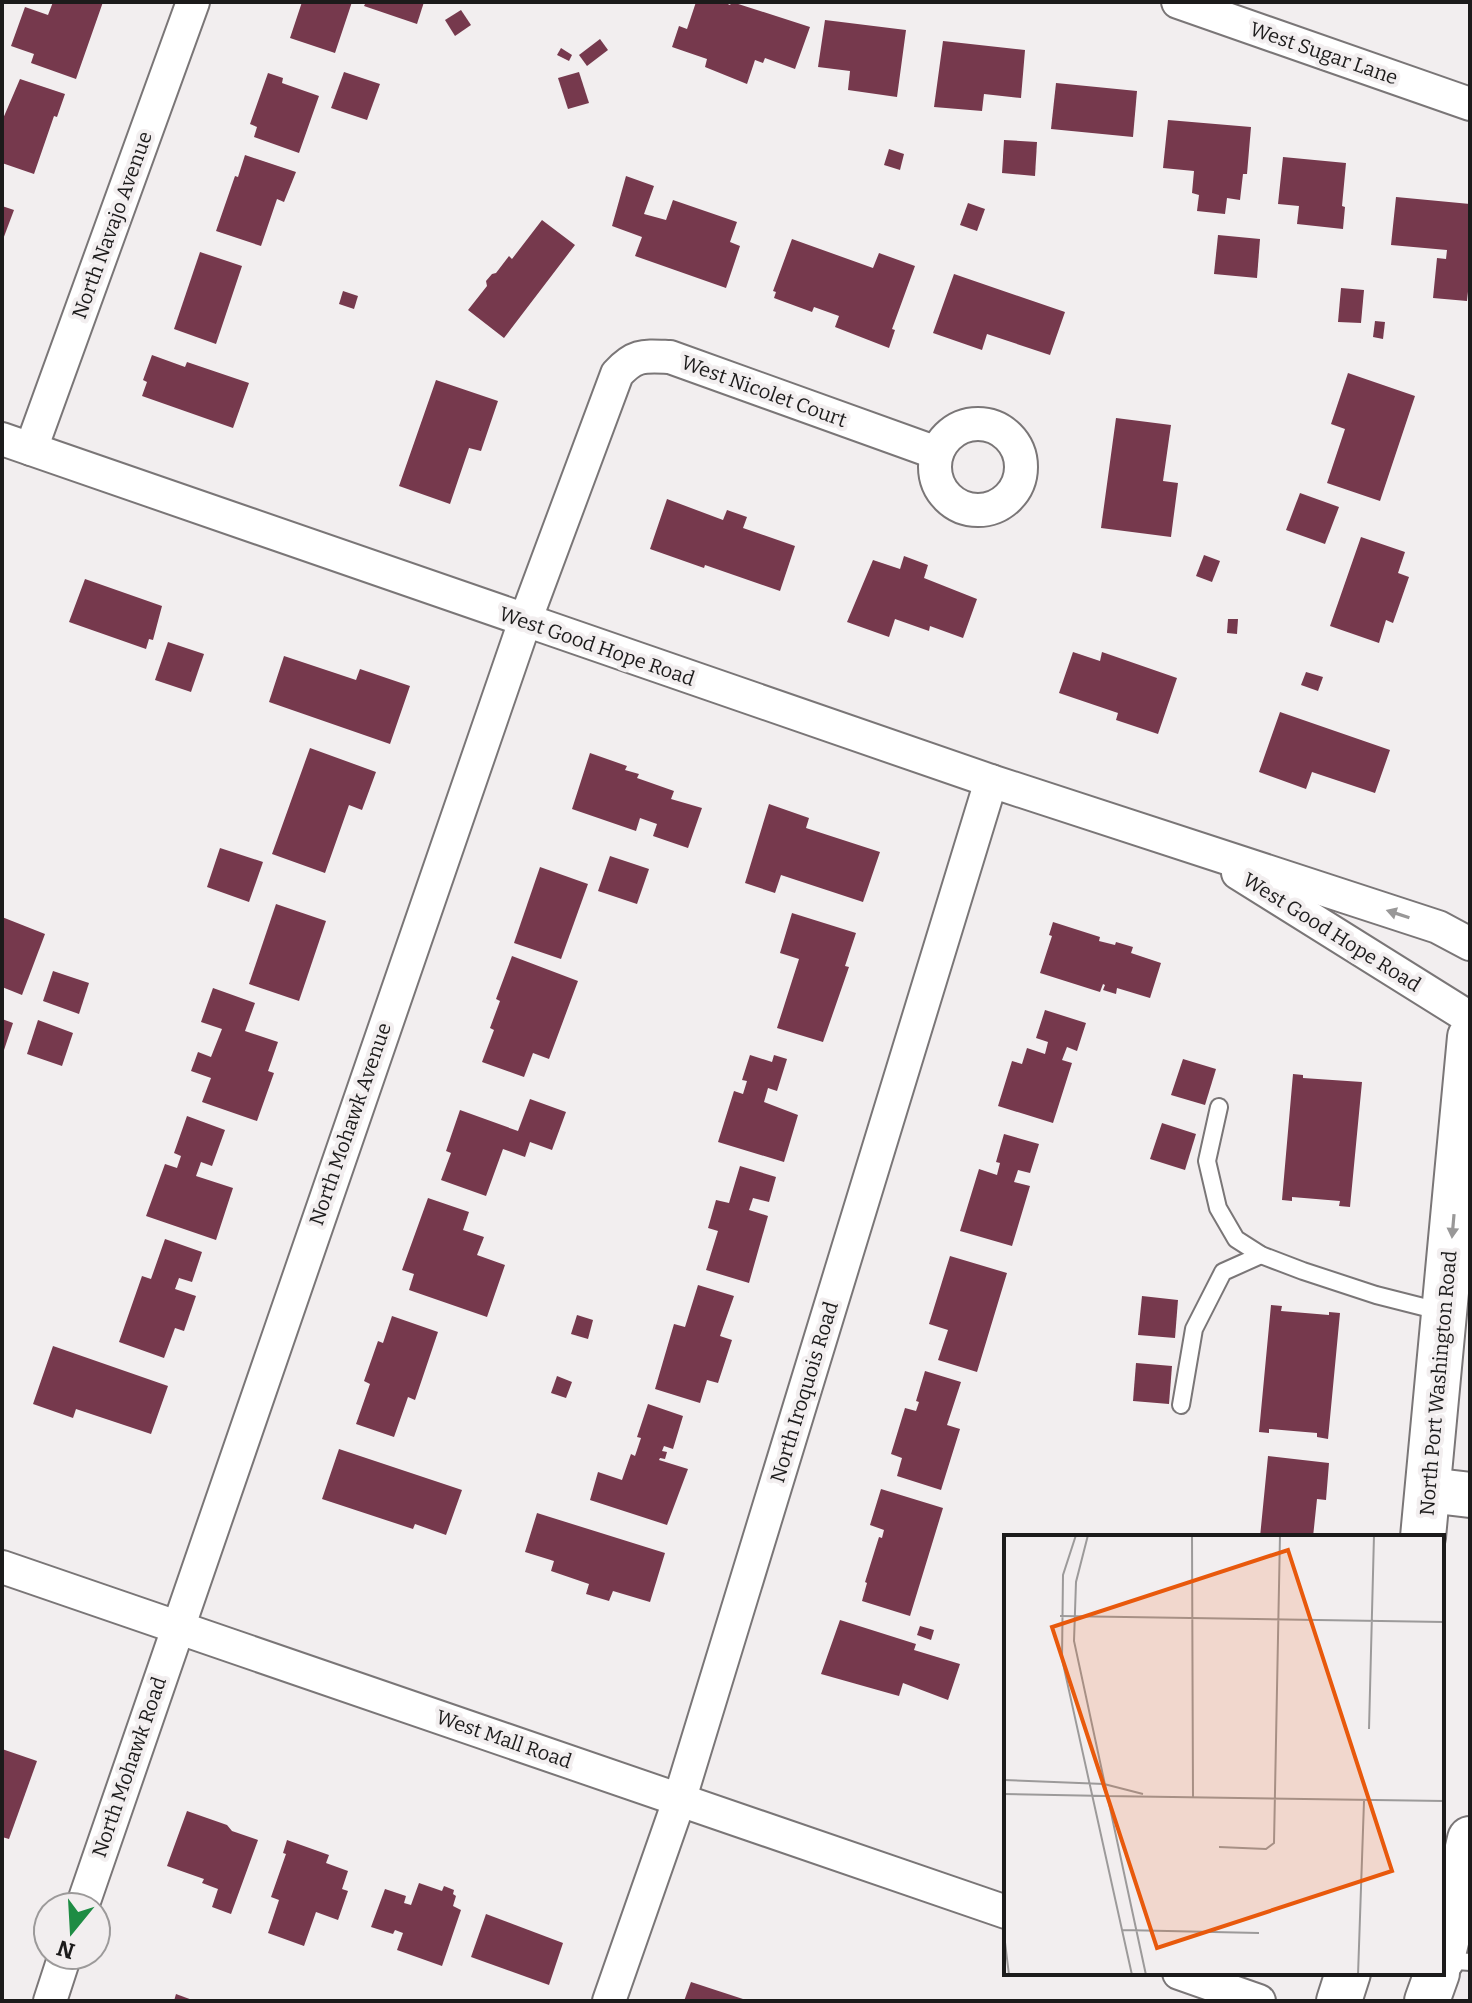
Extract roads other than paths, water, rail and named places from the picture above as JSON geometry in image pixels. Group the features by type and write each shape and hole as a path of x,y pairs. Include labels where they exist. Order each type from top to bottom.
{"main road":[{"name":"North Port Washington Road","path":"1423,1535 1457,1314 1470,1037"},
{"path":"1428,1490 1470,1495"},
{"path":"1444,1951 1470,1839"},
{"path":"1339,2001 1347,1975"},
{"path":"1427,2001 1436,1975"}],"street":[{"name":"North Navajo Avenue","path":"16,444 193,2"},
{"name":"West Sugar Lane","path":"1178,2 1470,104"},
{"name":"West Nicolet Court","path":"525,621 605,399 617,374 628,361 644,356 670,357 937,453"},
{"name":"West Good Hope Road","path":"16,444 991,781 1438,927 1470,944"},
{"name":"North Mohawk Avenue","path":"176,1627 525,621"},
{"name":"North Iroquois Road","path":"609,2001 680,1798 991,781"},
{"name":"West Good Hope Road","path":"1194,846 1470,1018"},
{"name":"West Mall Road","path":"2,1567 1004,1911"},
{"name":"North Mohawk Road","path":"87,1891 176,1627"},
{"path":"50,2001 60,1971"},
{"path":"1185,1975 1259,2001"}],"lane":[{"path":"1219,1107 1207,1161 1218,1208 1236,1239 1261,1255 1376,1295 1457,1314"},
{"path":"1181,1405 1194,1329 1223,1272 1261,1255"},
{"path":"1444,1960 1470,1962"}]}
